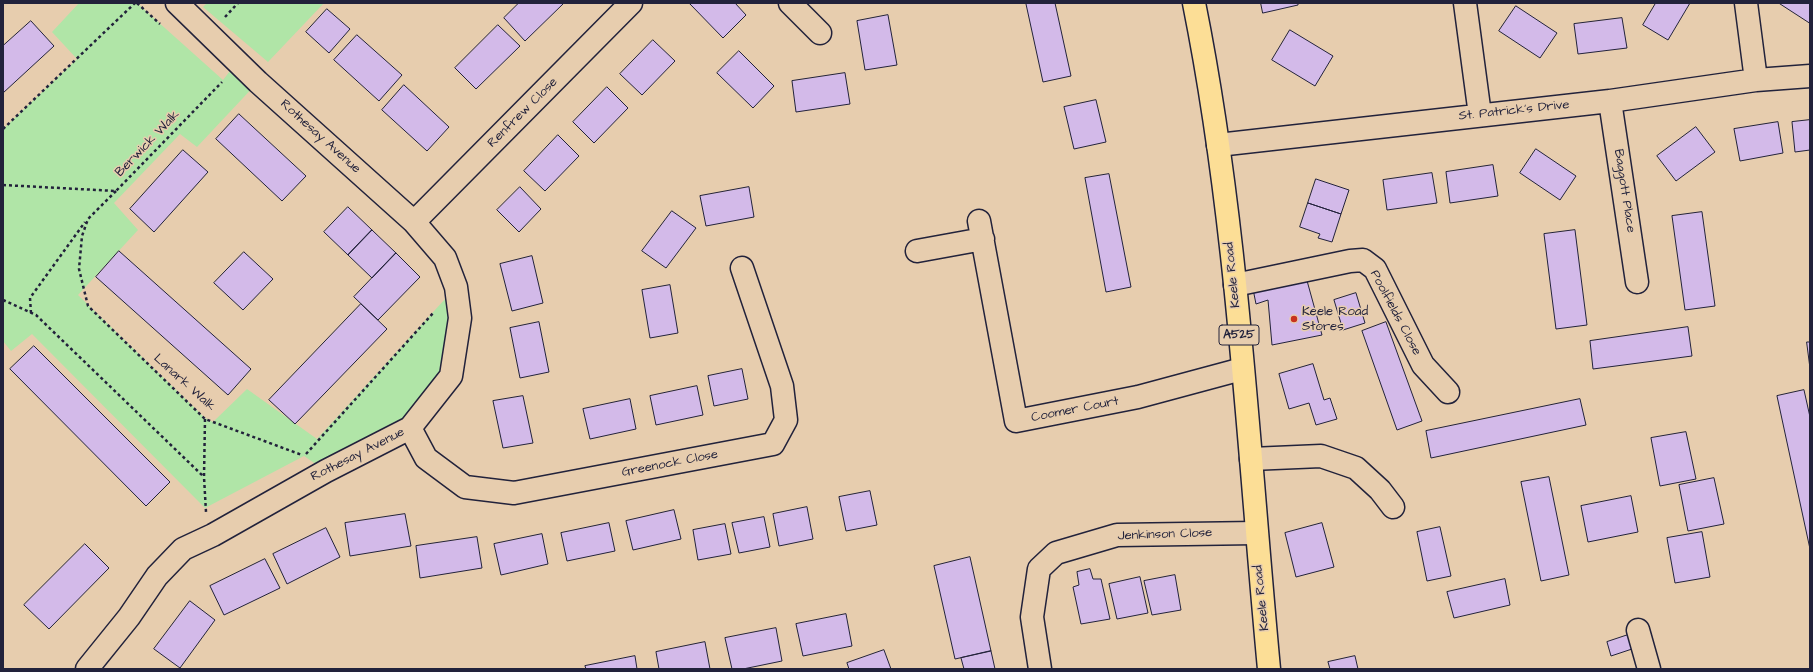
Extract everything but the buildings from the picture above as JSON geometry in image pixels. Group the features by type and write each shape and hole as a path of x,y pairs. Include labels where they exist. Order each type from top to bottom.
{"main road":[{"name":"Keele Road","path":"1194,3 1218,145 1235,285 1269,669"}],"street":[{"name":"Rothesay Avenue","path":"87,669 128,617 157,576 183,549 326,471 410,428 451,376 460,318 456,287 445,258 414,222 237,62 177,3"},
{"name":"Renfrew Close","path":"414,222 631,3"},
{"path":"790,3 820,33"},
{"path":"1465,3 1480,115"},
{"path":"1746,3 1756,80"},
{"name":"St. Patrick's Drive","path":"1218,145 1610,101 1756,80 1810,76"},
{"name":"Baggott Place","path":"1610,101 1637,282"},
{"name":"Coomer Court","path":"917,251 981,230 1016,421 1138,397 1242,369"},
{"name":"Poolfields Close","path":"1235,285 1350,261 1363,260 1375,269 1423,365 1448,392"},
{"name":"Greenock Close","path":"410,428 426,458 465,487 514,493 773,444 786,420 782,386 742,268"},
{"path":"1251,459 1321,456 1356,468 1380,490 1393,507"},
{"name":"Jenkinson Close","path":"1040,669 1032,617 1039,570 1056,553 1117,535 1256,533"},
{"path":"1638,630 1649,669"}],"path":[{"path":"3,129 135,3"},
{"name":"Berwick Walk","path":"3,185 116,191 224,80 237,62"},
{"path":"31,313 30,298 88,219 116,191"},
{"name":"Lanark Walk","path":"88,219 82,236 79,269 88,306 205,418 304,456 326,471"},
{"path":"304,456 456,287"},
{"path":"3,300 36,315 204,477"},
{"path":"205,418 205,508 212,534"}],"green space":[{"path":"79,3 137,3 223,80 237,62 258,82 197,147 180,134 114,203 138,230 78,295 205,418 213,422 247,389 317,439 456,287 451,376 410,428 326,471 304,456 205,508 32,334 11,351 3,341 3,129 77,59 52,32"},
{"path":"207,3 324,3 268,62 203,7"}],"place":[{"name":"Keele Road Stores","path":"1294,319"}]}
